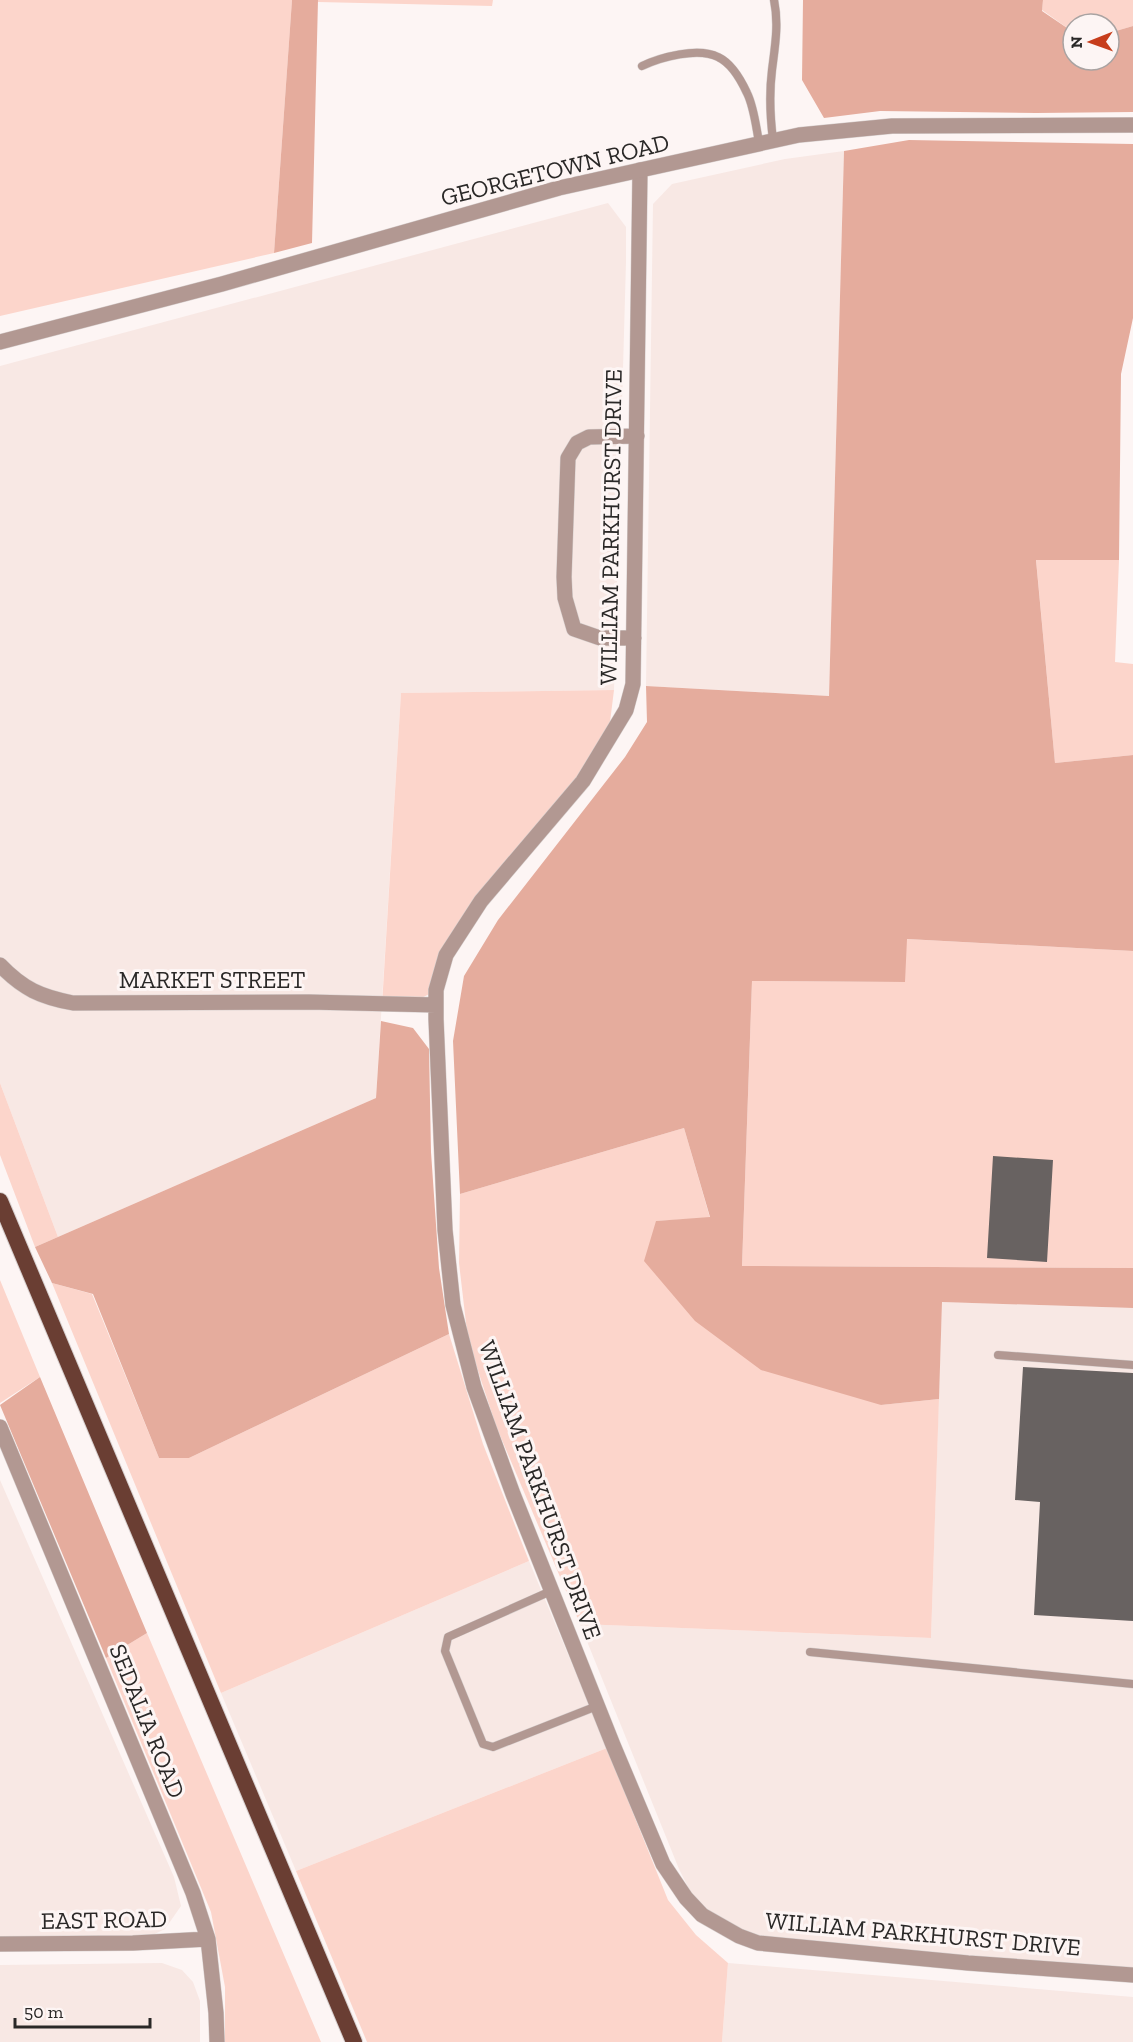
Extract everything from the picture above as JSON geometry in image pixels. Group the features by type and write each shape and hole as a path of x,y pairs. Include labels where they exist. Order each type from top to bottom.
{"highway":[{"path":"0,1201 354,2042"}],"street":[{"name":"GEORGETOWN ROAD","path":"0,342 222,284 559,188 766,141 799,135 892,126 1133,125"},
{"name":"WILLIAM PARKHURST DRIVE","path":"640,170 633,684 626,710 583,781 487,894 463,928 446,956 436,990 445,1230 453,1305 474,1387 551,1591 663,1864 686,1898 702,1915 739,1936 758,1943 793,1948 1133,1975"},
{"path":"634,638 600,638 574,629 565,598 564,577 568,458 576,443 589,436 637,436"},
{"name":"MARKET STREET","path":"0,965 29,990 47,999 73,1003 309,1002 436,1005"},
{"name":"SEDALIA ROAD","path":"0,1427 194,1893 208,1939 217,2042"},
{"name":"EAST ROAD","path":"0,1944 132,1943 208,1939"}],"lane":[{"path":"766,141 777,40 777,15 774,0"},
{"path":"642,66 656,59 673,56 701,53 719,57 736,73 748,95 766,141"},
{"path":"998,1355 1133,1365"},
{"path":"551,1591 448,1637 445,1650 483,1744 493,1747 597,1706"},
{"path":"810,1652 1133,1684"}],"shaded area":[{"path":"0,0 292,0 274,253 0,316"},
{"path":"292,0 318,0 312,243 274,253"},
{"path":"318,0 493,0 492,6 318,2"},
{"path":"803,0 1043,0 1042,11 1061,24 1061,72 1121,72 1121,30 1133,26 1133,112 880,111 824,118 802,80"},
{"path":"1043,0 1133,0 1133,26 1121,30 1121,12 1061,12 1061,23 1042,10"},
{"path":"909,140 1133,144 1133,318 1121,374 1119,560 1036,560 1055,763 1133,755 1133,951 907,939 905,982 752,981 742,1266 1133,1268 1133,1308 942,1302 939,1399 881,1405 761,1370 695,1321 644,1261 656,1221 710,1217 684,1128 460,1194 453,1041 464,976 498,920 625,757 647,722 646,686 829,696 844,151"},
{"path":"844,151 829,696 646,686 653,204 672,184 785,159"},
{"path":"608,203 626,227 614,690 401,693 376,1098 58,1237 0,1083 0,366"},
{"path":"1036,559 1119,560 1115,662 1133,664 1133,755 1055,763"},
{"path":"614,690 610,722 593,761 487,884 435,991 412,1003 382,1005 401,693"},
{"path":"906,939 1133,951 1133,1268 742,1266 752,981 904,982"},
{"path":"381,1021 413,1028 429,1049 431,1152 439,1268 449,1334 189,1458 159,1458 93,1294 52,1283 35,1247 376,1098"},
{"path":"0,1083 58,1237 35,1247 0,1155"},
{"path":"684,1128 710,1218 656,1221 881,1405 939,1399 931,1638 580,1624 496,1426 468,1340 459,1263 460,1194"},
{"path":"0,1280 40,1377 0,1403"},
{"path":"52,1283 92,1294 159,1458 189,1458 449,1334 483,1444 529,1561 221,1693"},
{"path":"942,1302 1133,1308 1133,1972 768,1941 729,1929 698,1907 679,1869 580,1624 931,1638"},
{"path":"40,1377 147,1633 106,1658 0,1405"},
{"path":"0,1480 174,1877 181,1906 165,1929 140,1941 0,1939"},
{"path":"529,1561 607,1748 296,1871 221,1693"},
{"path":"147,1633 321,2042 225,2042 225,1987 211,1912 106,1658"},
{"path":"607,1748 668,1900 696,1935 728,1963 722,2042 367,2042 296,1871"},
{"path":"162,1963 182,1970 193,1982 200,2001 200,2042 0,2042 0,1965"},
{"path":"728,1963 1133,1997 1133,2042 722,2042"}],"building":[{"path":"993,1156 1053,1160 1047,1262 987,1258"},
{"path":"1023,1367 1133,1373 1133,1621 1034,1615 1040,1502 1015,1500"}]}
